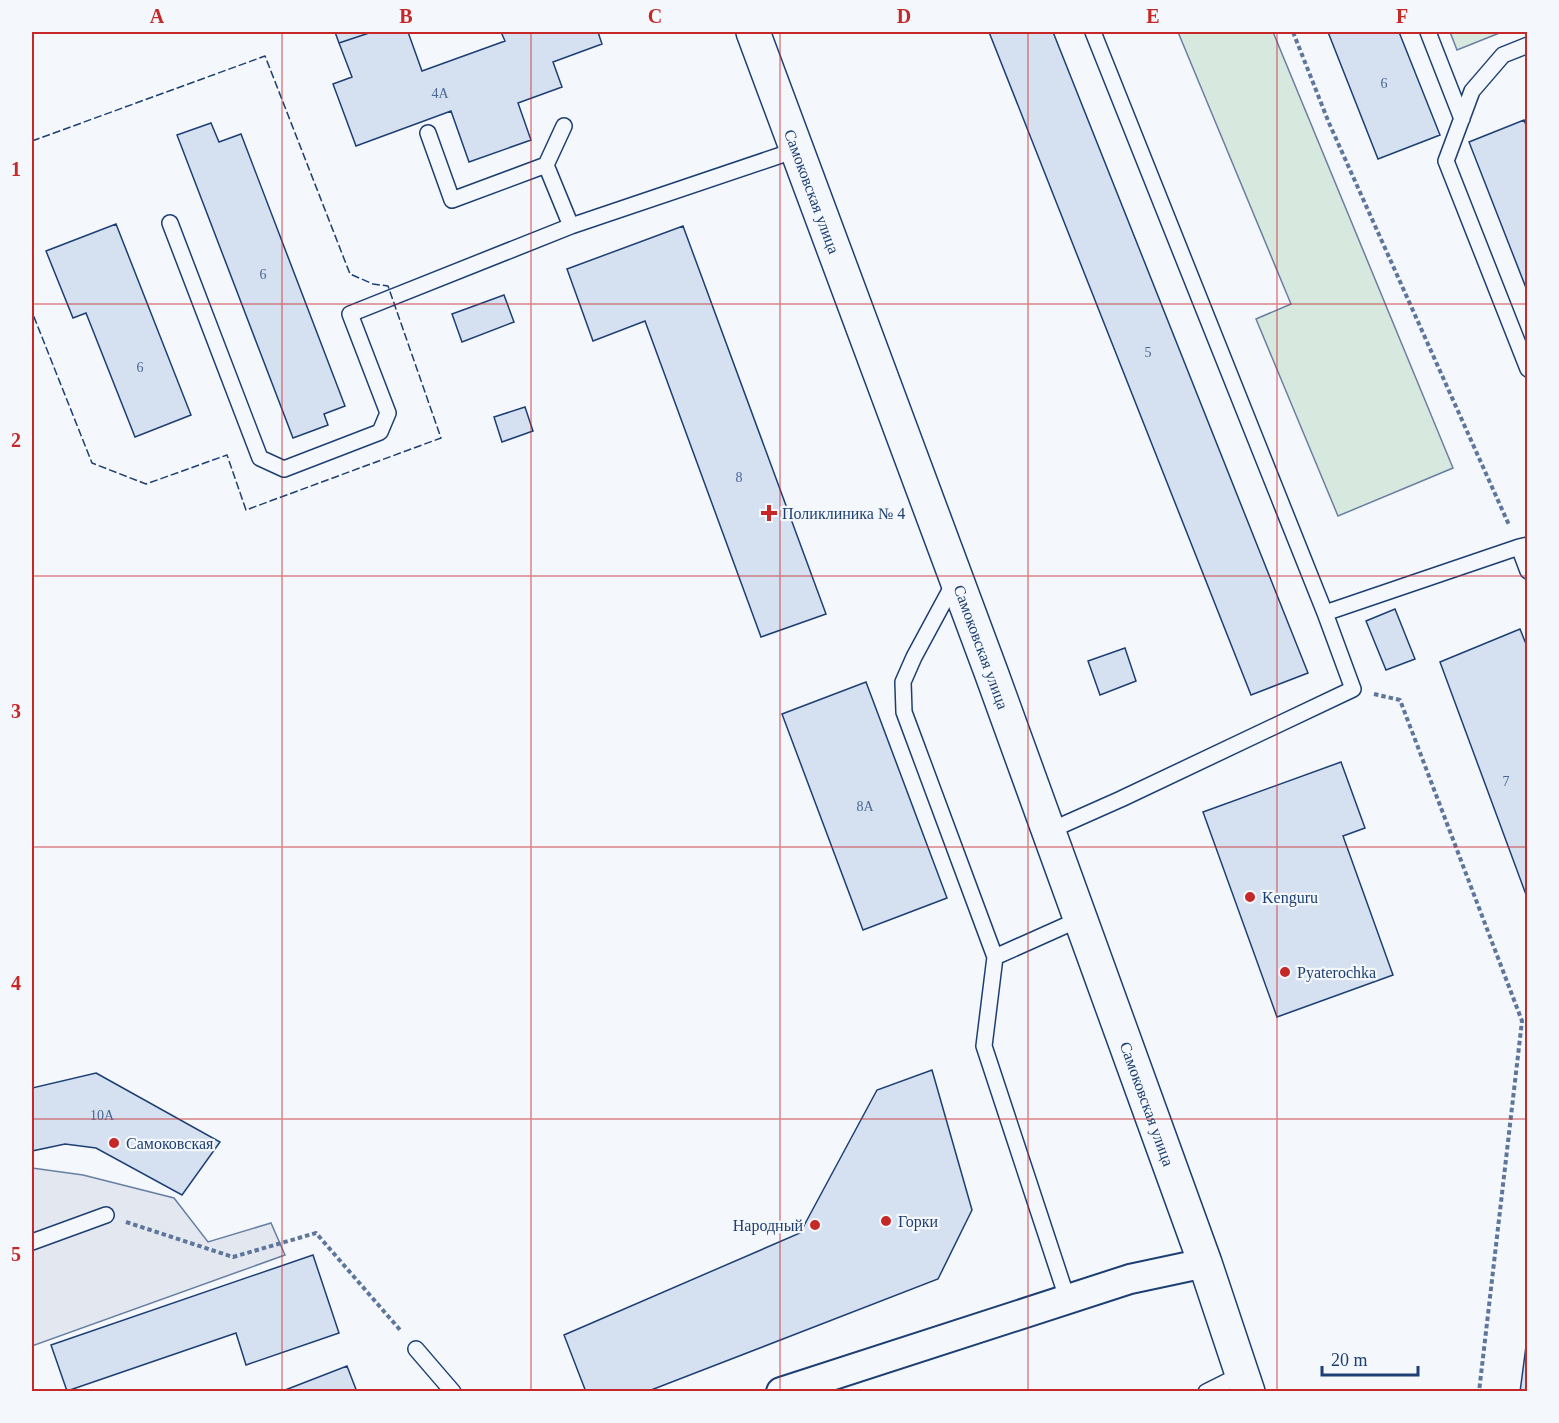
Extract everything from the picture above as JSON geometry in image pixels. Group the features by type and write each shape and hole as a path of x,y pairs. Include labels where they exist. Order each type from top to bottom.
{"street":[{"name":"Самоковская улица","path":"753,32 1049,831 1205,1263 1245,1383"},
{"path":"781,1392 1066,1298 1130,1279 1205,1263"}],"lane":[{"path":"1049,831 1353,689 1093,32"},
{"path":"1428,32 1462,119"},
{"path":"1527,45 1503,55 1472,92 1446,161 1527,369"},
{"path":"428,133 452,200 546,165 564,126"},
{"path":"170,223 260,458 284,469 380,432 388,413 350,314 571,226 796,150"},
{"path":"546,165 571,226"},
{"path":"1324,613 1523,546 1527,571"},
{"path":"956,578 903,682 904,712 995,957 984,1046 1066,1298"},
{"path":"995,957 1080,919"},
{"path":"32,1242 106,1215"},
{"path":"416,1349 453,1392"},
{"path":"1206,1392 1245,1383"}],"path":[{"path":"1293,32 1329,123 1523,546"},
{"path":"1353,689 1400,700 1522,1021 1479,1392"},
{"path":"106,1215 233,1257 316,1233 416,1349"}],"shaded area":[{"path":"1178,32 1273,32 1453,468 1338,516 1256,319 1291,304"},
{"path":"1450,32 1502,32 1457,50"},
{"path":"32,1168 83,1175 174,1198 208,1242 271,1223 285,1255 32,1346"}],"building":[{"path":"335,32 372,32 339,43"},
{"path":"372,32 408,32 422,71 505,41 501,32 598,32 602,44 553,62 562,87 518,103 531,140 469,162 451,111 356,146 333,84 352,77 339,43"},
{"path":"989,32 1053,32 1308,673 1251,695"},
{"path":"1328,32 1399,32 1440,135 1378,159"},
{"path":"1524,120 1528,130 1528,293 1469,142"},
{"path":"211,123 219,142 241,134 345,406 324,414 328,425 293,438 177,135"},
{"path":"116,224 191,415 135,437 86,313 73,318 46,251"},
{"path":"683,226 826,614 761,637 645,321 593,341 567,269"},
{"path":"504,295 514,322 462,342 452,314"},
{"path":"525,407 533,431 502,442 494,417"},
{"path":"1395,609 1415,659 1386,670 1366,621"},
{"path":"1520,629 1528,649 1528,900 1440,662"},
{"path":"1125,648 1136,681 1100,695 1088,661"},
{"path":"866,682 947,898 863,930 782,714"},
{"path":"1341,762 1365,828 1343,836 1393,975 1277,1017 1203,812"},
{"name":"Горки","path":"932,1070 972,1210 938,1279 646,1392 586,1392 564,1335 800,1233 877,1090"},
{"path":"96,1073 220,1142 182,1195 96,1148 65,1144 32,1151 32,1088"},
{"path":"313,1255 339,1333 246,1365 236,1333 67,1391 51,1345"},
{"path":"1528,1331 1528,1392 1520,1392"},
{"path":"347,1366 357,1392 280,1392"}],"fence":[{"path":"32,141 265,56 350,274 373,284 388,286 441,438 246,510 227,455 146,484 92,463 32,312"}],"place":[{"name":"Поликлиника № 4","path":"769,513"},
{"name":"Kenguru","path":"1250,897"},
{"name":"Pyaterochka","path":"1285,972"},
{"name":"Самоковская","path":"114,1143"},
{"name":"Горки","path":"886,1221"},
{"name":"Народный","path":"815,1225"}]}
